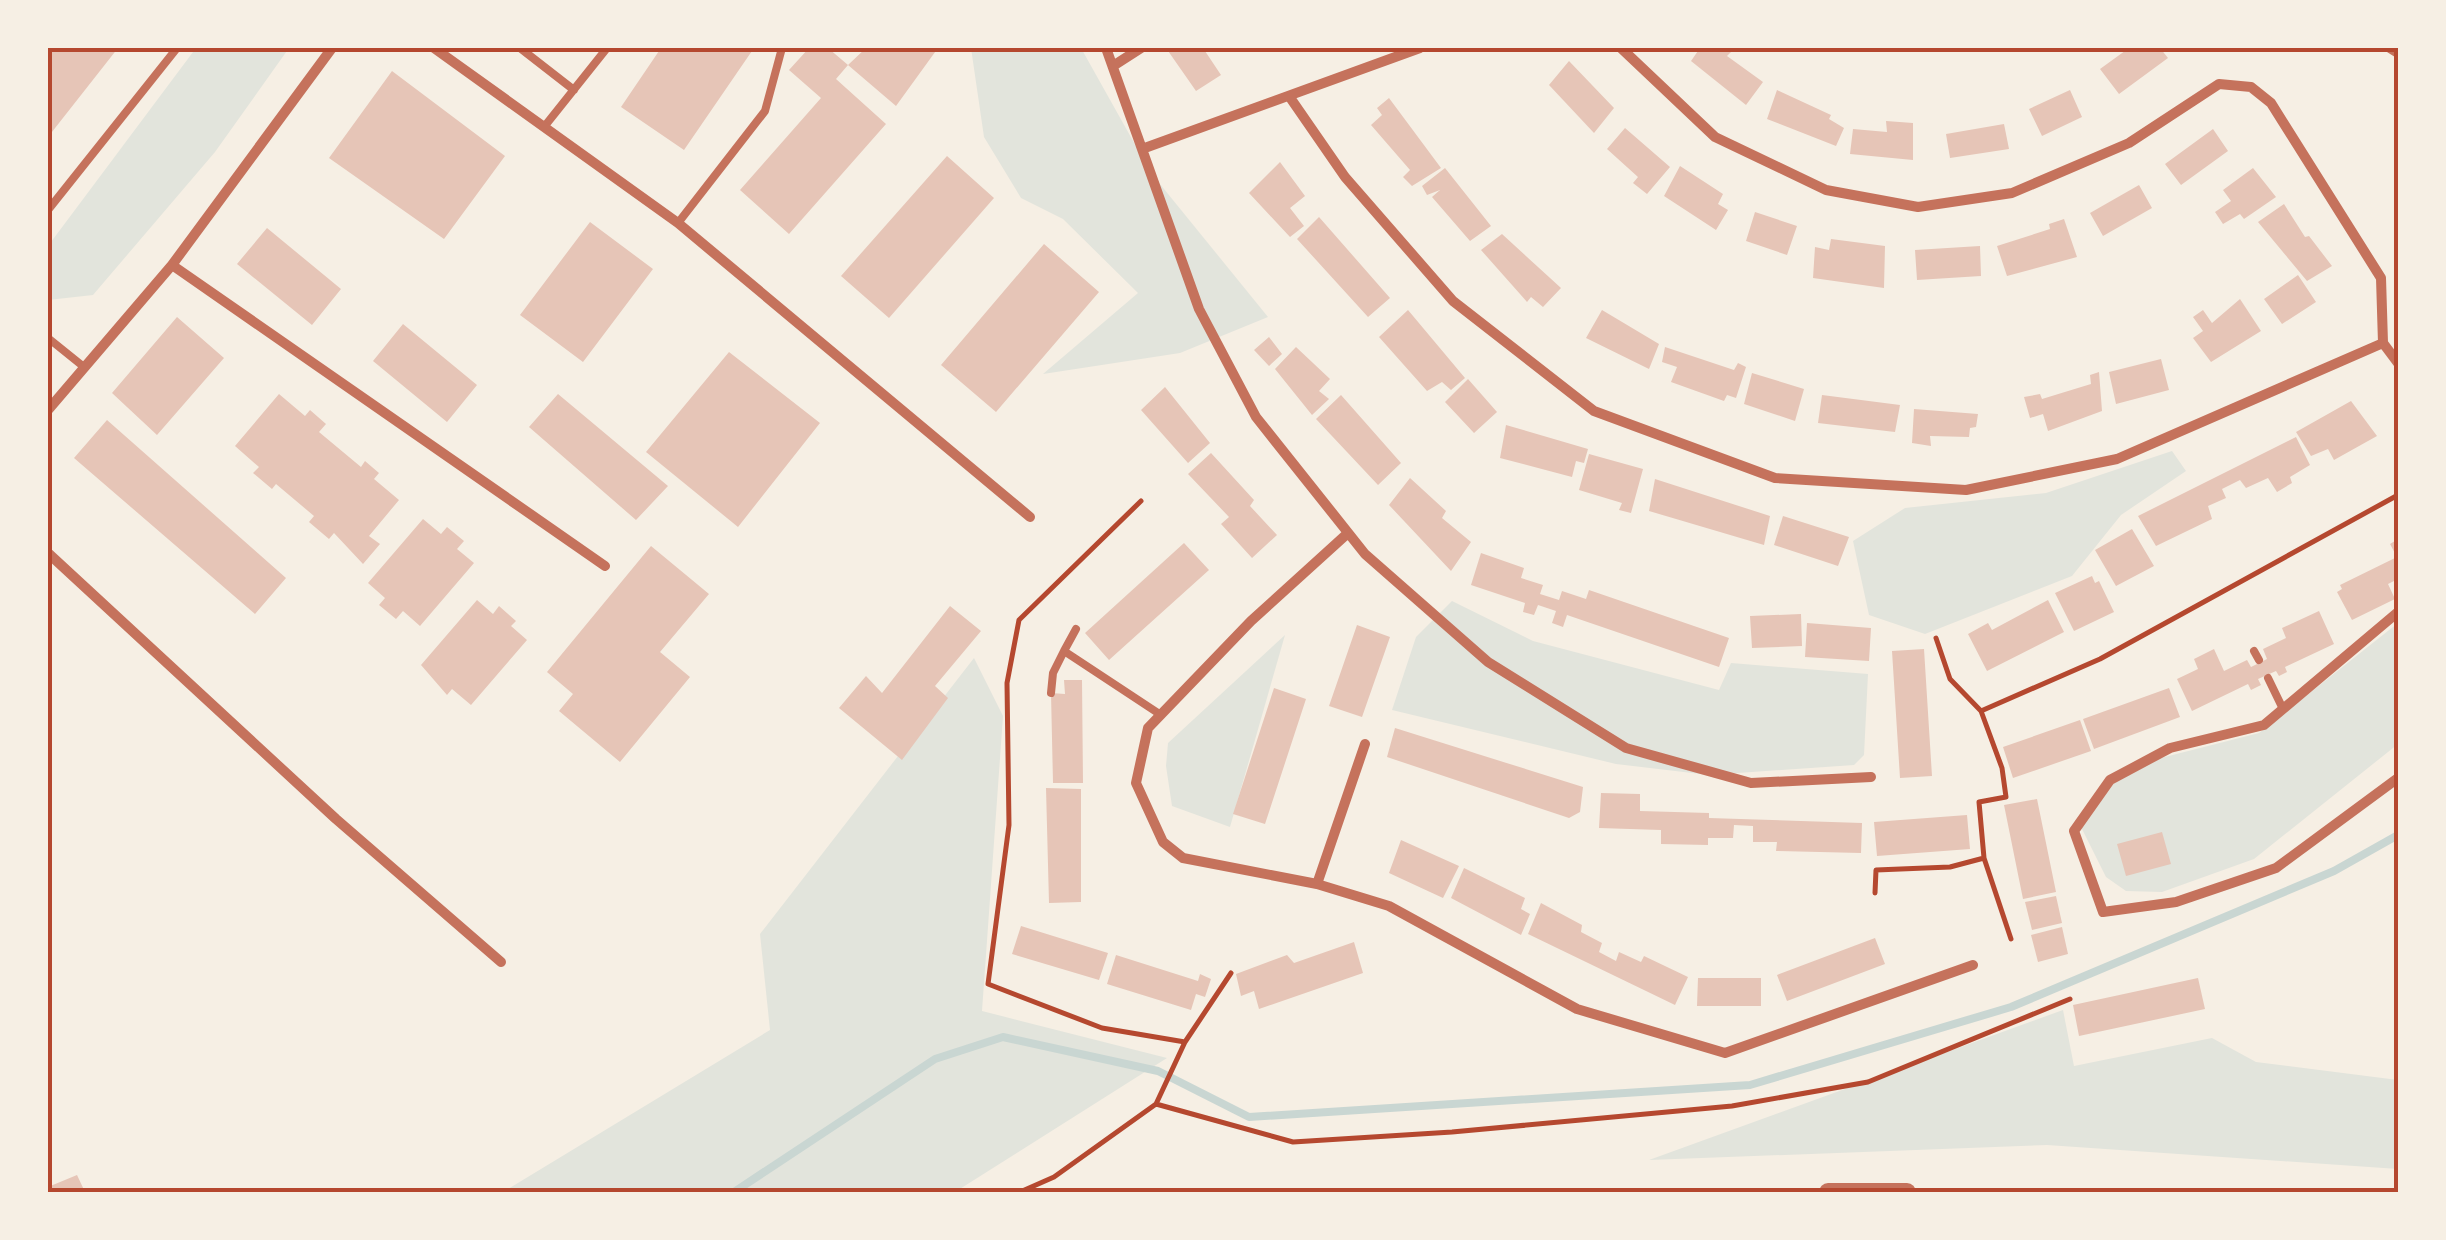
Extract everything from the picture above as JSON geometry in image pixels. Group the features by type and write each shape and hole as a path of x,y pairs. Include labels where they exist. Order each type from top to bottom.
{"street":[{"path":"48,410 172,265 332,48"},
{"path":"434,48 678,223 1030,516"},
{"path":"1106,48 1199,309 1256,417 1365,554 1488,662 1626,748 1751,784 1871,777"},
{"path":"1113,66 1141,48"},
{"path":"1376,48 1383,61"},
{"path":"1142,149 1420,48"},
{"path":"1621,48 1714,137 1826,190 1918,207 2012,193 2129,143 2219,84 2251,87 2270,103 2380,278 2383,343 2398,363"},
{"path":"2390,48 2398,53"},
{"path":"1289,96 1345,177 1453,301 1594,411 1776,478 1966,490 2116,458 2383,343"},
{"path":"172,265 605,566"},
{"path":"1348,533 1158,713 1141,744 1136,783 1162,842 1183,858 1317,884 1389,906 1577,1008 1725,1052 1973,965"},
{"path":"48,553 336,819 500,962"},
{"path":"2398,612 2264,726 2170,748 2110,780 2074,831 2103,912 2176,902 2276,868 2398,778"},
{"path":"1317,884 1364,744"},
{"path":"1828,1192 1907,1192"}],"lane":[{"path":"48,210 177,48"},
{"path":"520,48 574,90"},
{"path":"544,127 607,48"},
{"path":"678,223 765,110 782,48"},
{"path":"48,338 84,367"},
{"path":"1051,693 1053,673 1076,629"},
{"path":"1064,650 1158,713"},
{"path":"2268,678 2283,710"}],"path":[{"path":"1981,711 2100,658 2398,495"},
{"path":"1142,500 1019,620 1007,683 1008,825 988,984 1102,1028 1185,1042"},
{"path":"1936,638 1950,679 1981,711 2002,768 2006,797 1979,802 1984,858 2010,940"},
{"path":"1875,893 1876,870 1950,866 1984,858"},
{"path":"1020,1192 1054,1177 1156,1104 1185,1042 1231,973"},
{"path":"1156,1104 1293,1142 1452,1132 1732,1106 1868,1082 2070,999"}],"shaded area":[{"path":"196,48 289,48 215,152 93,295 48,300 48,246"},
{"path":"971,48 1081,48 1151,173 1268,317 1180,353 1043,374 1138,293 1063,219 1021,198 984,137"},
{"path":"2172,451 2186,471 2121,515 2072,576 1925,634 1869,615 1853,541 1905,508 2046,493"},
{"path":"1452,601 1533,641 1719,690 1731,663 1868,674 1864,755 1854,765 1709,775 1616,764 1392,710 1416,637"},
{"path":"2398,623 2398,744 2254,859 2162,892 2126,891 2106,877 2080,825 2099,793 2149,761 2259,733"},
{"path":"1285,635 1230,827 1172,806 1166,766 1168,743"},
{"path":"974,658 1003,716 982,1011 1167,1058 955,1192 503,1192 770,1030 760,934"},
{"path":"2063,1010 2074,1066 2212,1038 2256,1062 2398,1080 2398,1169 2047,1145 1649,1160"}],"building":[{"path":"48,48 118,48 48,137"},
{"path":"661,48 754,48 684,150 621,107"},
{"path":"809,48 828,48 848,65 836,79 886,124 789,234 740,190 821,98 789,70"},
{"path":"866,48 938,48 896,106 848,65"},
{"path":"1166,48 1203,48 1221,75 1196,91"},
{"path":"1700,48 1735,48 1727,56 1763,82 1746,105 1691,61"},
{"path":"2129,48 2160,48 2168,58 2119,94 2100,69"},
{"path":"1569,61 1614,108 1594,133 1549,85"},
{"path":"392,71 505,156 444,239 329,158"},
{"path":"1777,90 1831,115 1829,119 1844,128 1836,146 1767,119"},
{"path":"2070,90 2082,117 2042,136 2029,109"},
{"path":"1389,98 1441,168 1412,186 1403,177 1410,170 1371,125 1382,115 1377,108"},
{"path":"1886,121 1913,123 1913,160 1850,154 1853,129 1887,132"},
{"path":"2004,124 2009,149 1950,158 1946,134"},
{"path":"1625,128 1670,167 1647,194 1633,183 1638,177 1607,149"},
{"path":"2213,129 2228,151 2181,185 2165,164"},
{"path":"947,156 994,198 889,318 841,276"},
{"path":"1280,162 1305,196 1290,208 1304,226 1290,237 1249,193"},
{"path":"1680,166 1723,194 1718,204 1728,210 1716,230 1664,196"},
{"path":"1445,168 1491,226 1470,241 1432,197 1440,190 1427,195 1422,186"},
{"path":"2253,168 2276,197 2244,219 2240,214 2223,224 2215,212 2231,201 2223,190"},
{"path":"2139,185 2152,208 2103,236 2090,213"},
{"path":"2284,204 2305,237 2309,236 2332,266 2307,281 2258,222"},
{"path":"1755,212 1797,226 1787,255 1746,241"},
{"path":"1319,217 1390,298 1368,317 1297,239"},
{"path":"2064,219 2077,257 2007,276 1997,246 2050,229 2049,224"},
{"path":"590,222 653,269 583,362 520,315"},
{"path":"267,228 341,289 312,325 237,264"},
{"path":"1502,234 1561,288 1543,307 1531,297 1527,302 1481,250"},
{"path":"1831,239 1885,246 1884,288 1813,278 1815,247 1829,250"},
{"path":"1044,244 1099,292 996,412 941,365"},
{"path":"1980,246 1981,276 1917,280 1915,250"},
{"path":"2298,275 2316,302 2282,324 2264,299"},
{"path":"2240,299 2261,331 2211,362 2193,338 2203,331 2193,317 2203,310 2212,323"},
{"path":"1408,310 1465,378 1451,390 1442,382 1427,391 1379,337"},
{"path":"1602,310 1659,344 1649,369 1586,338"},
{"path":"177,317 224,358 157,435 112,393"},
{"path":"403,324 477,385 447,422 373,361"},
{"path":"1269,337 1282,354 1269,366 1254,350"},
{"path":"1296,347 1330,379 1319,391 1329,399 1312,415 1275,369"},
{"path":"1665,347 1734,370 1738,363 1746,367 1736,398 1727,395 1724,401 1671,382 1677,367 1662,362"},
{"path":"729,352 820,423 738,527 646,452"},
{"path":"2161,359 2169,390 2116,404 2109,372"},
{"path":"2099,372 2102,411 2048,431 2043,414 2030,418 2024,397 2040,394 2042,399 2091,384 2090,375"},
{"path":"1752,373 1804,389 1795,421 1744,404"},
{"path":"1468,379 1497,412 1474,433 1445,402"},
{"path":"1165,387 1210,443 1188,463 1141,410"},
{"path":"279,394 305,416 310,410 326,424 319,432 361,467 365,461 379,473 374,479 399,500 369,536 380,544 363,564 334,533 329,539 309,522 314,516 276,484 272,489 253,473 259,467 235,446"},
{"path":"558,394 668,486 636,520 529,427"},
{"path":"1341,395 1401,463 1378,485 1316,419"},
{"path":"1822,395 1900,405 1895,432 1818,423"},
{"path":"2351,401 2377,436 2334,460 2328,449 2311,456 2296,432"},
{"path":"1914,409 1978,414 1976,427 1970,428 1969,437 1930,436 1931,446 1912,443"},
{"path":"107,420 286,578 255,614 74,458"},
{"path":"1506,425 1588,449 1584,463 1576,461 1572,477 1500,458"},
{"path":"2296,437 2310,465 2290,477 2292,483 2277,492 2268,478 2246,488 2240,480 2222,489 2226,498 2208,506 2212,519 2156,546 2138,516"},
{"path":"1211,453 1254,500 1250,506 1277,535 1252,558 1221,524 1229,517 1188,474"},
{"path":"1589,454 1643,469 1631,513 1619,510 1622,503 1579,490"},
{"path":"1410,478 1446,511 1442,518 1471,542 1451,571 1389,505"},
{"path":"1655,479 1770,516 1764,545 1649,511"},
{"path":"1783,516 1849,537 1838,566 1774,545"},
{"path":"423,519 441,534 447,527 464,541 457,549 474,563 420,626 403,611 396,619 379,605 385,598 368,583"},
{"path":"2132,529 2154,566 2116,586 2095,550"},
{"path":"2398,539 2398,579 2388,584 2395,599 2352,620 2337,592 2342,589 2340,585 2397,557 2390,544"},
{"path":"1184,543 1209,570 1109,660 1085,633"},
{"path":"651,546 709,594 660,652 690,677 620,762 559,711 573,694 547,672"},
{"path":"1481,553 1524,568 1521,578 1543,585 1540,594 1559,600 1562,591 1586,599 1589,590 1729,638 1719,667 1567,615 1563,627 1552,623 1556,611 1538,605 1534,615 1523,612 1525,603 1471,585"},
{"path":"2092,576 2095,583 2099,581 2114,612 2074,631 2055,593"},
{"path":"477,600 493,614 499,606 516,621 511,626 527,640 471,705 452,689 447,695 421,665"},
{"path":"2048,600 2064,632 1987,671 1968,634 1988,623 1992,630"},
{"path":"950,606 981,631 935,686 948,698 902,760 839,708 866,676 882,693"},
{"path":"2319,611 2334,644 2285,667 2287,672 2279,676 2276,671 2258,679 2261,685 2251,690 2248,684 2192,711 2177,679 2198,669 2194,659 2214,649 2224,671 2247,660 2251,667 2267,659 2263,649 2286,638 2282,628"},
{"path":"1801,614 1802,646 1752,648 1750,616"},
{"path":"1807,623 1871,628 1869,661 1805,657"},
{"path":"1357,625 1390,637 1362,717 1329,706"},
{"path":"1924,649 1932,776 1900,778 1892,651"},
{"path":"1064,680 1082,680 1083,783 1053,783 1051,693 1065,694"},
{"path":"1274,688 1306,699 1265,824 1233,814"},
{"path":"2169,688 2180,717 2094,749 2083,719"},
{"path":"2080,720 2091,751 2013,778 2003,747"},
{"path":"1395,728 1583,787 1580,812 1569,818 1387,757"},
{"path":"1046,788 1081,789 1081,902 1049,903"},
{"path":"1601,793 1640,794 1640,811 1709,813 1709,818 1862,823 1861,853 1776,851 1777,842 1753,842 1753,826 1734,825 1733,838 1708,838 1708,845 1661,844 1661,830 1599,828"},
{"path":"2037,799 2056,892 2023,899 2004,805"},
{"path":"1967,815 1970,849 1877,856 1874,822"},
{"path":"2162,832 2171,864 2126,876 2117,844"},
{"path":"1401,840 1459,866 1443,898 1389,873"},
{"path":"1464,868 1525,898 1521,909 1530,914 1521,935 1451,898"},
{"path":"2056,896 2062,923 2032,930 2025,902"},
{"path":"1541,903 1582,925 1581,932 1602,943 1599,952 1616,961 1619,952 1641,962 1644,956 1688,977 1675,1005 1528,934"},
{"path":"1021,926 1108,953 1099,980 1012,954"},
{"path":"2062,927 2068,954 2038,962 2031,935"},
{"path":"1875,938 1885,964 1787,1001 1777,975"},
{"path":"1354,942 1363,973 1259,1009 1254,991 1241,996 1236,974 1287,955 1294,963"},
{"path":"1116,955 1198,981 1200,974 1211,979 1205,997 1196,994 1191,1010 1107,984"},
{"path":"1698,978 1761,978 1761,1006 1697,1006"},
{"path":"2198,978 2205,1009 2079,1036 2073,1005"},
{"path":"77,1175 85,1192 48,1192 48,1187"}],"waterway":[{"path":"734,1192 935,1059 1003,1037 1158,1071 1249,1117 1750,1085 2011,1007 2334,871 2398,835"}]}
